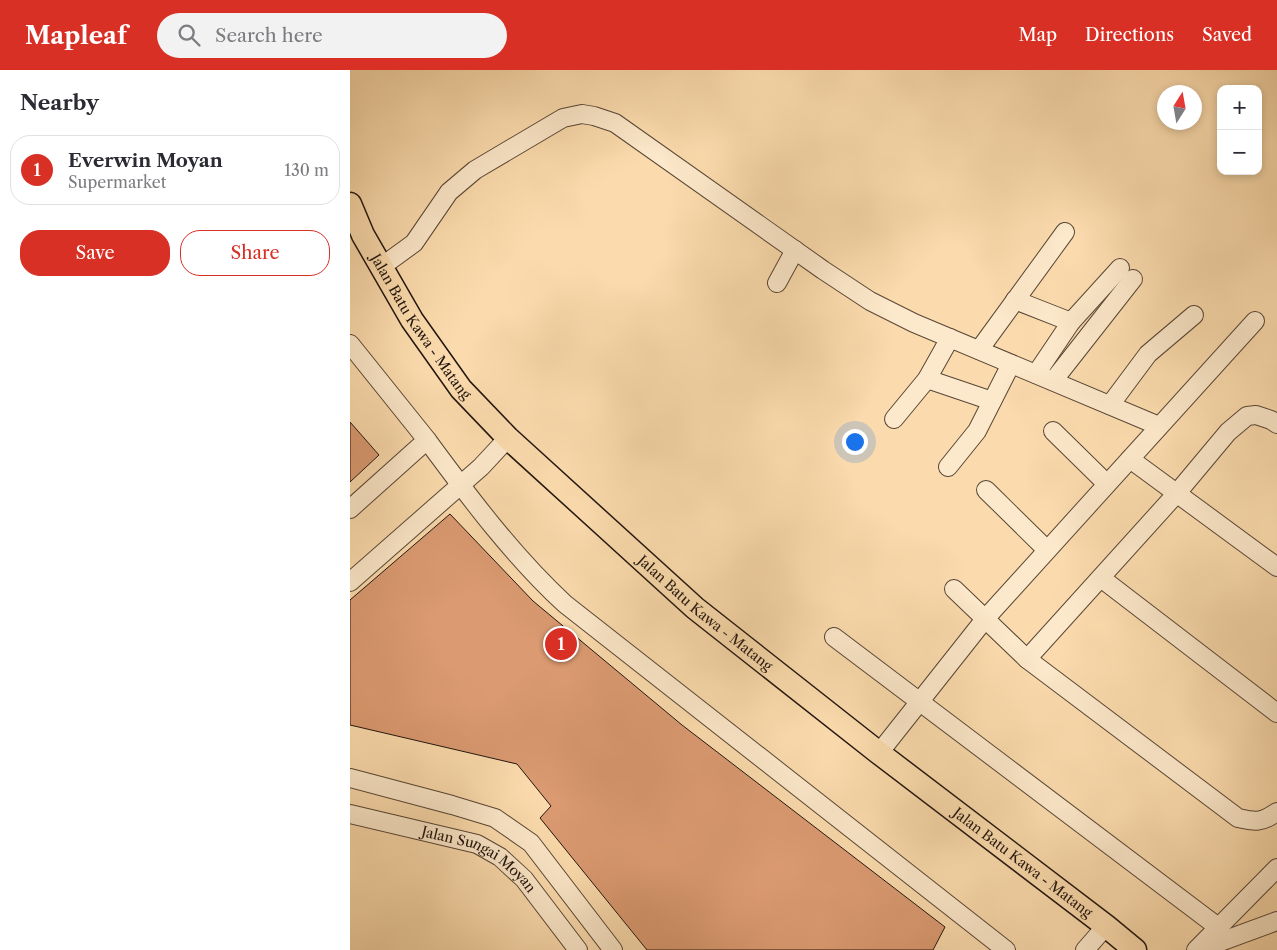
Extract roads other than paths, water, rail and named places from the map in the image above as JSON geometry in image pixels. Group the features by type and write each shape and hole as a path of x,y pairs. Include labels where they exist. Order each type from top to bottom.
{"main road":[{"name":"Jalan Batu Kawa - Matang","path":"350,204 363,234 412,320 461,389 508,438 695,608 879,753 1135,950"}],"street":[{"path":"381,267 414,243 449,192 475,170 563,118 582,114 594,116 615,123 870,301 950,338 1159,426"},
{"path":"979,350 1065,232"},
{"path":"777,283 795,250"},
{"path":"1036,374 1071,322 1127,273 1053,381"},
{"path":"1014,300 1071,322"},
{"path":"1110,405 1148,354 1194,315"},
{"path":"879,753 985,619 1254,321"},
{"path":"894,419 927,379 950,338"},
{"path":"350,344 427,440 460,485 523,560 565,604 1006,950"},
{"path":"948,467 977,431 1011,364"},
{"path":"927,379 992,401"},
{"path":"1027,659 1102,578 1228,432 1247,416 1256,415 1277,424"},
{"path":"1053,431 1107,484"},
{"path":"350,582 481,467 508,438"},
{"path":"350,509 427,440"},
{"path":"1130,459 1277,567"},
{"path":"986,490 1047,550"},
{"path":"1102,578 1277,714"},
{"path":"954,589 1027,659 1238,818 1256,822 1266,820 1277,812"},
{"path":"834,637 1218,927"},
{"path":"350,778 495,818 531,843 613,950"},
{"name":"Jalan Sungai Moyan","path":"350,814 476,844 500,857 524,879 578,950"},
{"path":"1197,950 1277,868"},
{"path":"1197,950 1277,921"},
{"path":"1085,950 1106,926"}],"place":[{"name":"Everwin Moyan","path":"561,644"}]}
